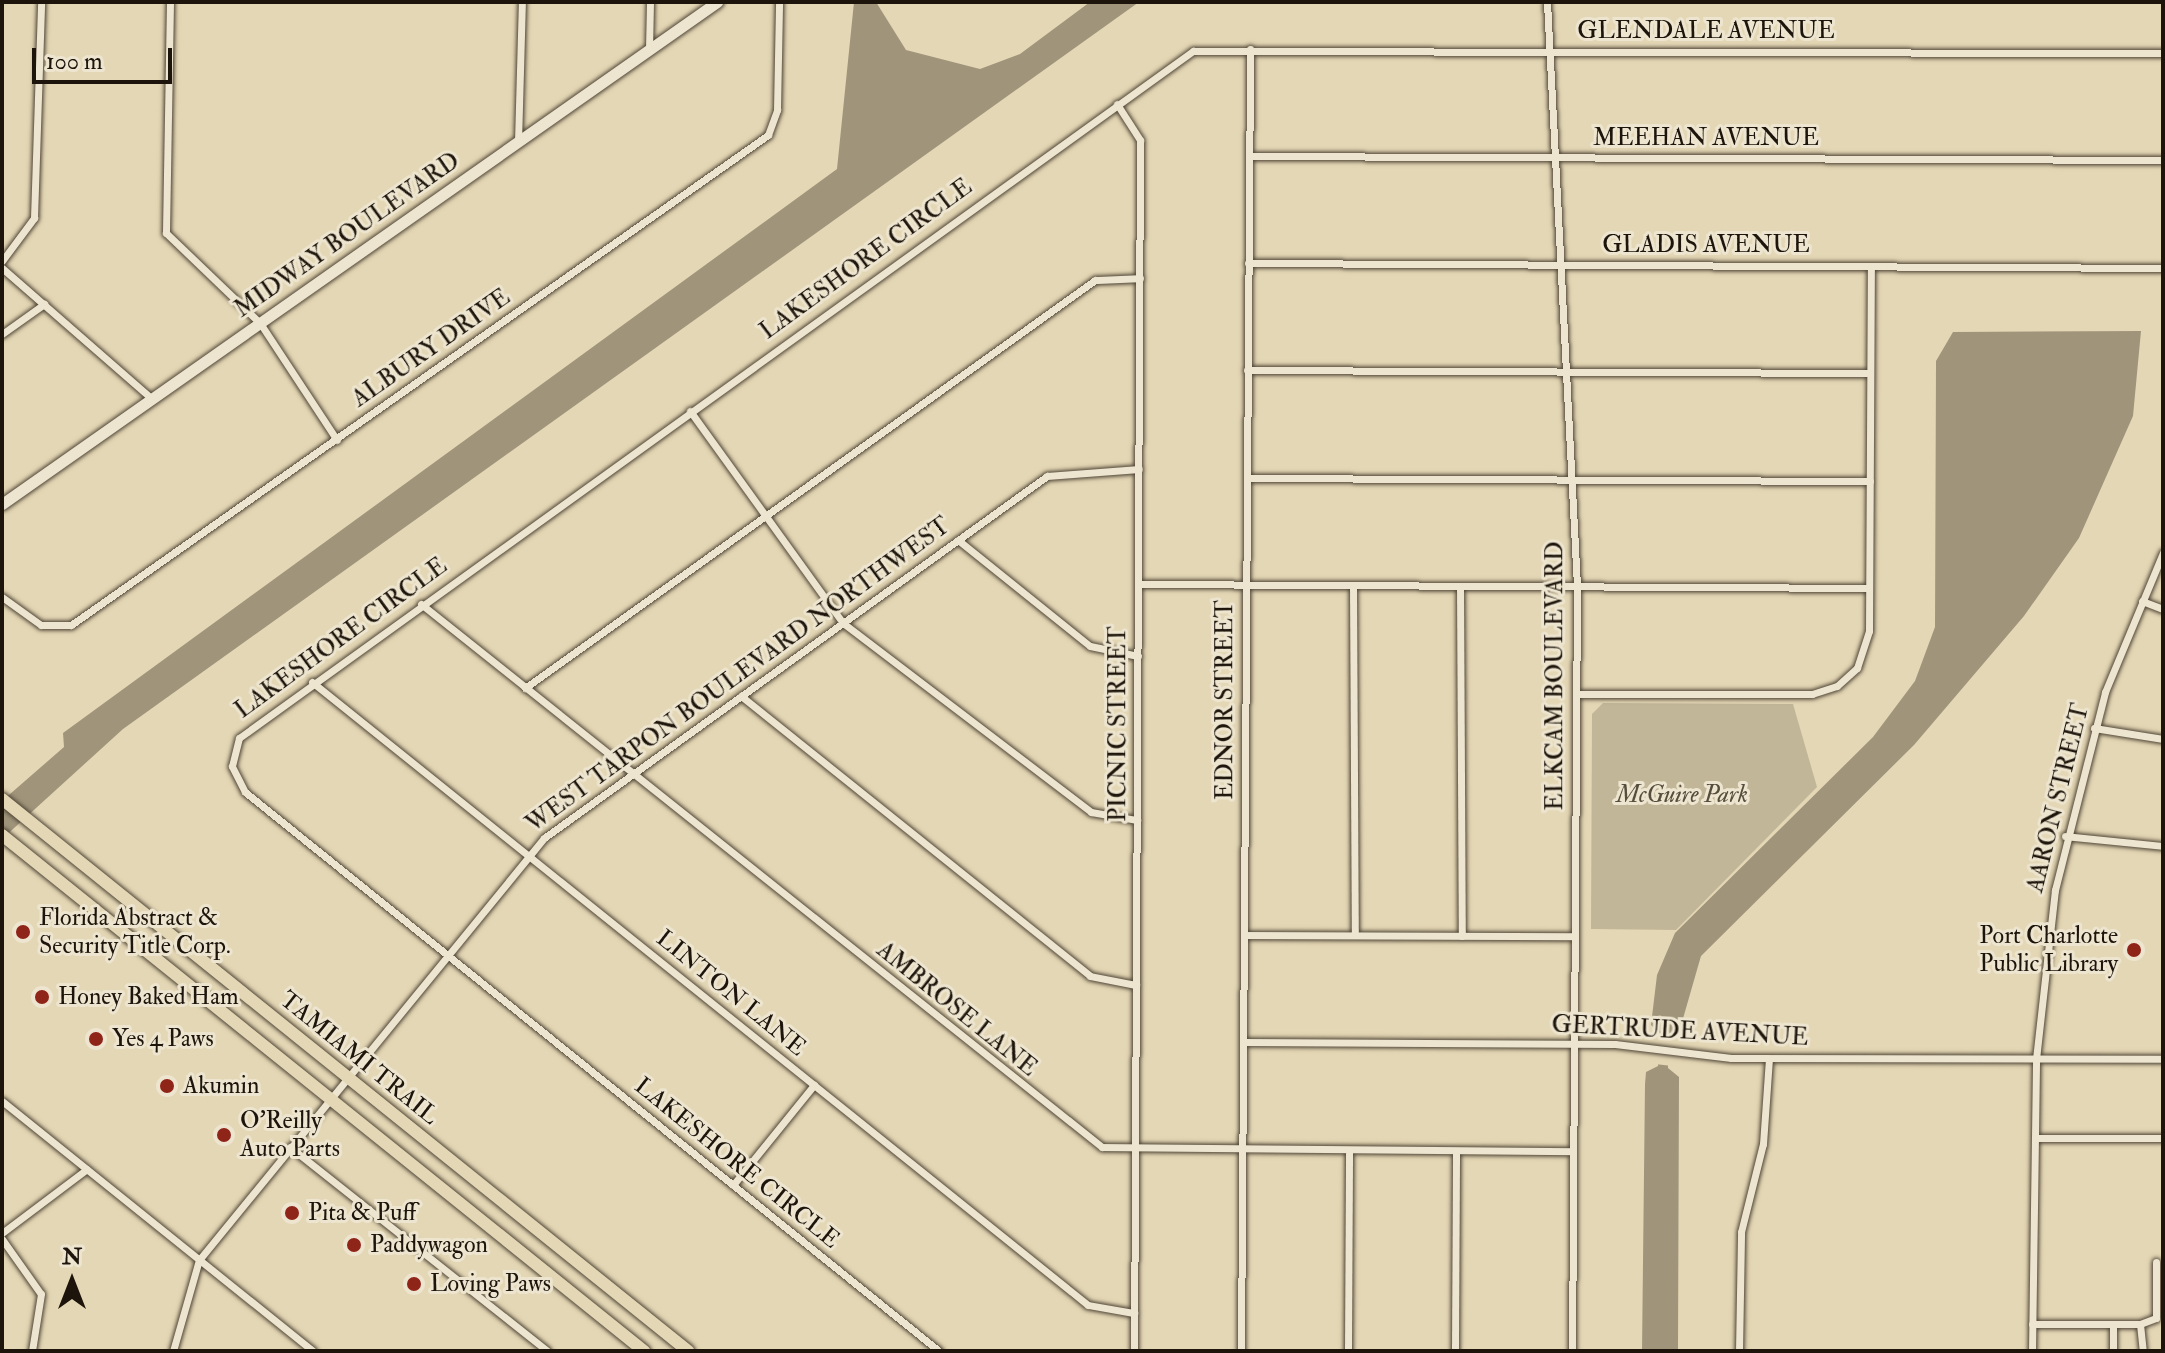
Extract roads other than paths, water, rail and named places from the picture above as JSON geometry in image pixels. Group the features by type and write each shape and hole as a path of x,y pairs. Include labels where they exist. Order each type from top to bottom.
{"main road":[{"name":"TAMIAMI TRAIL","path":"2,799 688,1351"},
{"name":"TAMIAMI TRAIL","path":"2,835 644,1351"}],"street":[{"path":"2,261 34,218 41,2"},
{"path":"170,2 166,233 260,323 337,440"},
{"path":"518,142 522,2"},
{"path":"649,50 650,2"},
{"name":"MIDWAY BOULEVARD","path":"2,504 717,2"},
{"name":"ALBURY DRIVE","path":"2,597 41,625 71,625 768,135 777,110 779,2"},
{"name":"ELKCAM BOULEVARD","path":"1547,2 1547,50 1577,586 1572,1351"},
{"name":"GLENDALE AVENUE","path":"1250,49 2163,53"},
{"name":"LAKESHORE CIRCLE","path":"939,1351 445,954 236,780 239,738 312,682 1193,51 1250,49"},
{"name":"EDNOR STREET","path":"1241,1351 1250,49"},
{"name":"PICNIC STREET","path":"1117,104 1140,140 1134,1351"},
{"name":"MEEHAN AVENUE","path":"1249,156 2163,160"},
{"name":"GLADIS AVENUE","path":"1248,263 2163,268"},
{"path":"1577,694 1812,694 1837,686 1860,662 1869,588 1871,266"},
{"path":"2,268 152,399"},
{"path":"525,688 1095,280 1140,278"},
{"path":"2,334 44,304"},
{"path":"1247,370 1870,373"},
{"path":"690,411 843,623 1091,812 1137,820"},
{"name":"WEST TARPON BOULEVARD NORTHWEST","path":"173,1351 199,1260 344,1075 527,854 741,696 1061,470 1139,469"},
{"path":"1247,478 1870,481"},
{"path":"958,540 1090,646 1138,656"},
{"name":"AARON STREET","path":"2032,1351 2036,1059 2065,836 2094,728 2163,553"},
{"path":"1139,584 1869,588"},
{"path":"1353,585 1355,935"},
{"path":"1460,586 1462,936"},
{"path":"2142,601 2163,609"},
{"name":"AMBROSE LANE","path":"421,604 1089,1141 1135,1149 1573,1151"},
{"name":"LINTON LANE","path":"312,682 1088,1305 1134,1313"},
{"path":"741,696 1090,976 1136,985"},
{"path":"2094,728 2163,739"},
{"path":"2065,836 2163,846"},
{"path":"1244,935 1575,936"},
{"name":"GERTRUDE AVENUE","path":"1243,1042 1574,1044 1769,1059 2163,1059"},
{"path":"1739,1351 1741,1232 1763,1144 1769,1059"},
{"path":"733,1185 814,1085"},
{"path":"2,1101 312,1351"},
{"path":"2035,1138 2163,1138"},
{"path":"290,1147 547,1351"},
{"path":"1348,1351 1349,1150"},
{"path":"1455,1351 1456,1151"},
{"path":"2,1233 87,1169"},
{"path":"2,1239 41,1294 32,1351"},
{"path":"2032,1324 2140,1324 2156,1318 2156,1262"},
{"path":"2113,1324 2113,1351"},
{"path":"2140,1324 2143,1351"}],"place":[{"name":"Florida Abstract & Security Title Corp.","path":"23,932"},
{"name":"Port Charlotte Public Library","path":"2134,950"},
{"name":"Honey Baked Ham","path":"42,997"},
{"name":"Yes 4 Paws","path":"96,1039"},
{"name":"Akumin","path":"167,1086"},
{"name":"O'Reilly Auto Parts","path":"224,1135"},
{"name":"Pita & Puff","path":"292,1213"},
{"name":"Paddywagon","path":"354,1245"},
{"name":"Loving Paws","path":"414,1284"}],"park label":[{"name":"McGuire Park","path":"1682,795"}]}
